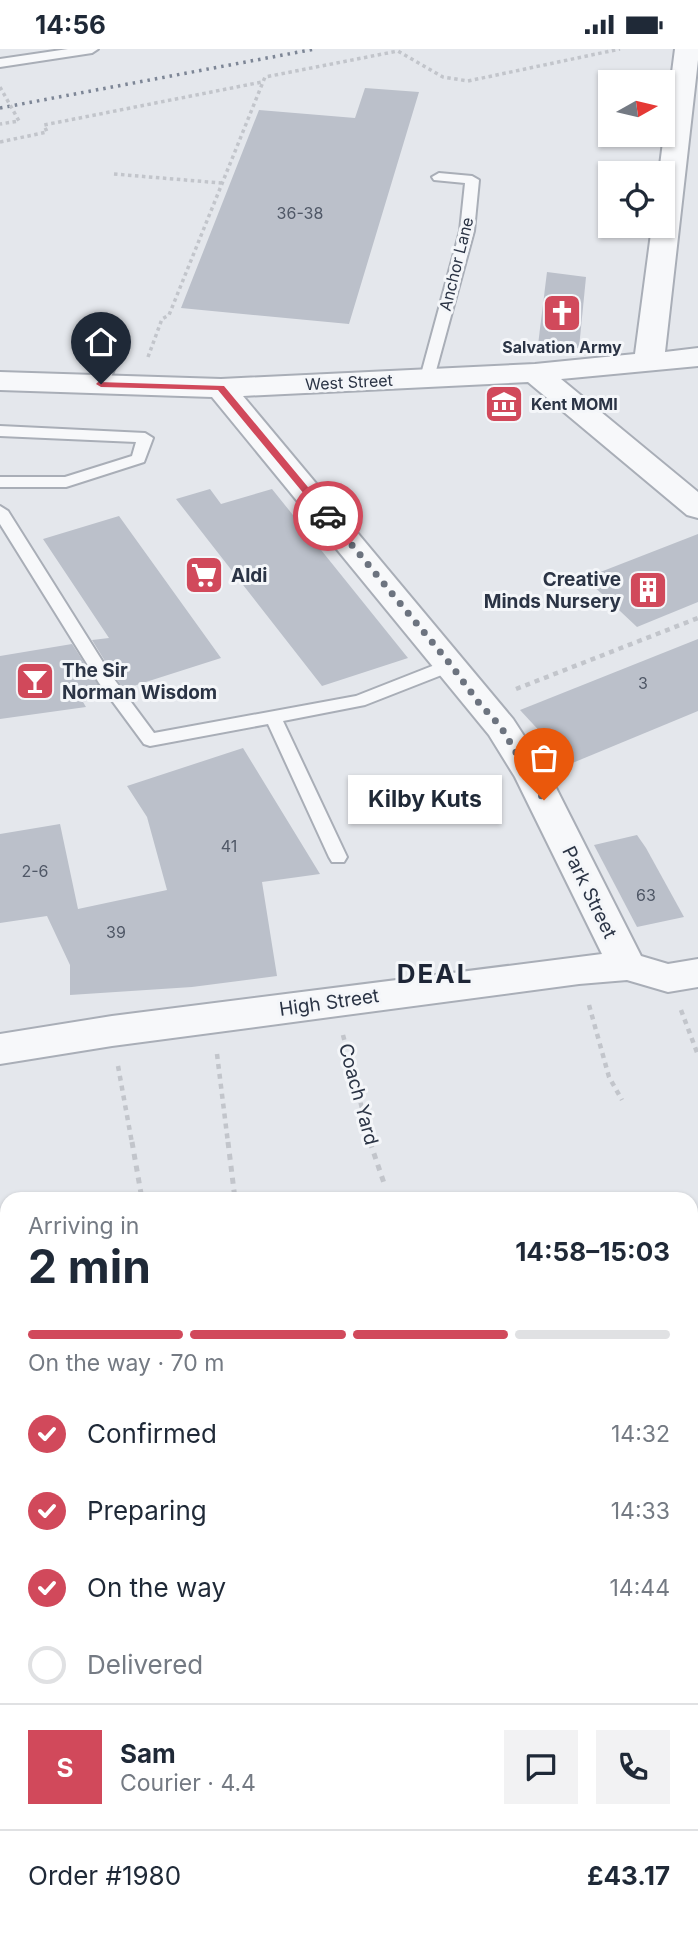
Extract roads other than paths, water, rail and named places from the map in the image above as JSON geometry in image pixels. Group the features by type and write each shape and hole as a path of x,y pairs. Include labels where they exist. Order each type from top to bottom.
{"street":[{"path":"649,361 686,145 687,49"},
{"name":"West Street","path":"0,381 221,388 535,373 698,357"},
{"path":"535,373 698,508"},
{"name":"Park Street","path":"221,388 501,727 533,776 627,966"},
{"name":"High Street","path":"0,1049 213,1017 579,970 627,966 683,975"}],"lane":[{"path":"0,63 92,49"},
{"name":"Anchor Lane","path":"426,378 467,231 472,180 439,177"},
{"path":"101,384 118,343"},
{"path":"0,431 145,438 139,459 66,482 0,482"},
{"path":"0,511 105,679 150,740 359,701 451,665"},
{"path":"273,717 338,857"}],"railway":[{"path":"0,108 315,49"}],"place":[{"name":"Salvation Army","path":"562,313"},
{"name":"Kent MOMI","path":"504,404"},
{"name":"Aldi","path":"204,575"},
{"name":"Creative Minds Nursery","path":"648,590"},
{"name":"The Sir Norman Wisdom","path":"35,681"},
{"name":"Kilby Kuts","path":"544,800"}],"district":[{"name":"DEAL","path":"435,974"}]}
